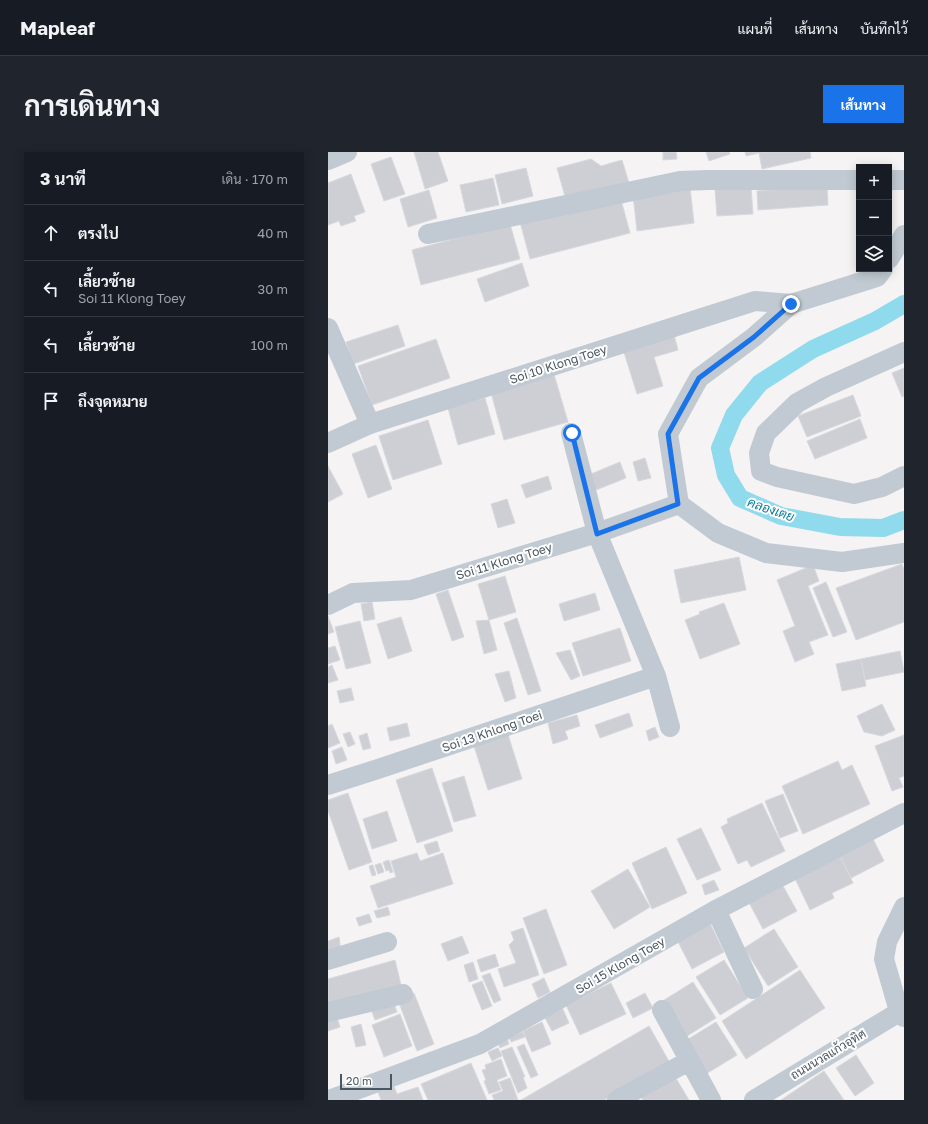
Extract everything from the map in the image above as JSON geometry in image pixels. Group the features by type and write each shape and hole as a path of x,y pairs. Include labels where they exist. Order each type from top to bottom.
{"street":[{"path":"328,160 347,152"},
{"path":"428,234 680,181 856,180"},
{"path":"892,180 904,180"},
{"path":"892,254 904,235"},
{"path":"881,272 878,277 791,304 754,337 699,378 668,434 678,504 718,533 766,553 842,562 904,553"},
{"name":"Soi 10 Klong Toey","path":"328,443 370,424 755,301 791,304"},
{"path":"328,328 370,424"},
{"path":"904,352 826,387 797,403 766,433 759,453 761,471 777,477 854,494 882,487 904,476"},
{"path":"572,433 597,534 656,676 670,727"},
{"name":"Soi 11 Klong Toey","path":"328,605 353,593 411,590 597,534 678,504"},
{"name":"Soi 13 Khlong Toei","path":"328,785 656,676"},
{"name":"Soi 15 Klong Toey","path":"329,1100 480,1044 716,910 904,813"},
{"path":"902,1013 884,959 887,942 904,907"},
{"path":"716,910 753,990"},
{"path":"328,960 388,942"},
{"path":"328,1012 403,994"},
{"path":"662,1010 711,1100"},
{"name":"ถนนนวลแก้วอุทิศ","path":"754,1100 902,1013"},
{"path":"617,1100 689,1060"}],"building":[{"path":"414,152 438,152 448,181 425,189"},
{"path":"663,152 676,152 677,159 663,160"},
{"path":"706,152 729,152 730,154 709,161"},
{"path":"745,152 810,152 811,158 762,169 759,153 746,156"},
{"path":"391,157 405,194 384,201 371,164"},
{"path":"591,159 601,166 622,160 629,183 566,200 557,168"},
{"path":"526,168 533,196 502,204 495,175"},
{"path":"351,174 365,212 354,216 356,221 341,226 339,221 328,225 328,183"},
{"path":"493,178 499,205 466,212 460,185"},
{"path":"827,185 828,205 758,210 757,191"},
{"path":"751,186 753,214 717,216 715,189"},
{"path":"690,187 694,223 637,231 633,195"},
{"path":"429,190 437,218 408,227 400,199"},
{"path":"620,196 630,233 530,259 520,222"},
{"path":"510,224 520,259 421,285 412,250"},
{"path":"522,263 529,286 485,302 477,279"},
{"path":"398,325 405,346 353,364 346,342"},
{"path":"673,331 678,350 654,357 663,386 637,394 622,346"},
{"path":"436,339 450,378 372,405 358,366"},
{"path":"904,368 904,396 902,397 892,373"},
{"path":"553,371 568,422 504,440 490,389"},
{"path":"853,395 861,416 807,437 798,416"},
{"path":"485,398 495,434 458,445 448,408"},
{"path":"860,419 867,438 815,459 807,441"},
{"path":"428,420 442,464 393,480 379,436"},
{"path":"376,445 392,489 368,498 352,454"},
{"path":"645,458 651,478 638,481 633,462"},
{"path":"620,462 626,478 591,492 586,476"},
{"path":"328,466 343,494 328,502"},
{"path":"548,476 552,489 526,498 521,485"},
{"path":"507,499 515,523 498,528 491,504"},
{"path":"739,557 746,590 681,603 674,570"},
{"path":"902,564 904,569 904,622 856,640 836,588"},
{"path":"813,565 819,581 808,586 828,635 809,642 814,654 795,662 783,631 795,626 777,580"},
{"path":"505,576 516,612 489,620 478,584"},
{"path":"826,582 847,632 833,637 813,588"},
{"path":"448,590 464,637 452,641 436,594"},
{"path":"595,593 600,610 564,621 559,604"},
{"path":"372,602 375,619 364,621 361,604"},
{"path":"724,603 740,644 700,659 685,620 700,614 699,612"},
{"path":"328,616 334,632 328,634"},
{"path":"401,617 412,651 388,659 377,624"},
{"path":"517,618 541,691 528,695 504,623"},
{"path":"489,620 497,650 484,654 476,621"},
{"path":"360,621 371,663 346,669 335,627"},
{"path":"620,628 631,661 583,676 572,643"},
{"path":"335,646 340,660 328,664 328,648"},
{"path":"570,650 580,676 571,680 556,653"},
{"path":"900,651 904,672 865,680 861,659"},
{"path":"861,659 866,686 842,691 836,664"},
{"path":"332,665 338,680 328,683 328,667"},
{"path":"509,671 516,698 505,702 495,674"},
{"path":"351,688 354,700 340,703 337,691"},
{"path":"882,704 895,730 882,736 864,732 857,716"},
{"path":"629,713 633,726 600,738 595,725"},
{"path":"577,715 580,726 565,731 568,739 553,744 548,723"},
{"path":"407,723 410,736 390,741 387,728"},
{"path":"332,724 340,743 328,748 328,726"},
{"path":"655,727 659,737 649,741 646,731"},
{"path":"506,728 522,779 488,790 473,743"},
{"path":"350,732 355,744 348,747 343,734"},
{"path":"367,733 371,748 363,750 359,736"},
{"path":"904,735 904,776 899,778 903,787 892,791 875,746"},
{"path":"342,747 347,760 336,764 332,751"},
{"path":"838,761 842,770 852,765 870,804 803,834 782,786"},
{"path":"432,768 453,831 417,843 396,780"},
{"path":"464,776 476,816 454,822 442,783"},
{"path":"348,793 372,862 349,870 328,811 328,800"},
{"path":"783,794 798,831 780,838 765,801"},
{"path":"762,803 785,851 751,867 747,860 738,864 721,827 728,823 727,819"},
{"path":"387,811 397,841 372,849 363,819"},
{"path":"701,828 721,870 697,880 677,839"},
{"path":"868,829 884,861 851,878 835,845"},
{"path":"437,841 440,851 428,855 424,845"},
{"path":"835,845 853,883 832,893 834,898 810,910 790,868"},
{"path":"666,847 687,893 652,909 632,863"},
{"path":"417,853 420,861 443,853 453,884 378,908 370,886 396,877 391,861"},
{"path":"389,860 393,872 390,873 389,870 386,871 383,862"},
{"path":"381,863 384,872 378,874 375,865"},
{"path":"373,865 376,875 372,876 369,866"},
{"path":"628,869 650,907 614,929 591,891"},
{"path":"778,877 797,911 763,929 745,895"},
{"path":"714,880 719,890 705,895 702,885"},
{"path":"388,907 390,915 377,918 374,911"},
{"path":"546,909 567,965 544,974 523,918"},
{"path":"369,914 372,922 359,926 356,918"},
{"path":"706,915 724,952 692,969 673,932"},
{"path":"523,928 539,975 504,987 498,969 516,963 509,945 514,940 511,932"},
{"path":"774,929 798,967 768,986 744,948"},
{"path":"462,936 469,953 448,961 441,944"},
{"path":"339,937 341,951 328,955 328,941"},
{"path":"495,954 499,966 481,972 477,960"},
{"path":"395,960 402,989 328,1009 328,979"},
{"path":"724,960 748,998 720,1015 696,977"},
{"path":"473,962 478,979 469,982 464,965"},
{"path":"800,970 825,1008 746,1059 722,1021"},
{"path":"490,973 501,1000 494,1003 482,976"},
{"path":"544,978 550,992 538,998 532,984"},
{"path":"482,981 492,1006 482,1010 472,985"},
{"path":"693,982 716,1018 684,1038 661,1002"},
{"path":"611,983 626,1014 580,1035 566,1005"},
{"path":"414,993 434,1044 417,1051 398,1000"},
{"path":"645,993 653,1008 633,1018 626,1003"},
{"path":"393,1001 397,1012 375,1020 371,1009"},
{"path":"562,1007 569,1023 552,1031 544,1016"},
{"path":"336,1014 340,1027 328,1031 328,1015"},
{"path":"400,1014 412,1046 384,1057 372,1025"},
{"path":"542,1022 551,1044 532,1052 523,1031"},
{"path":"716,1022 737,1055 706,1074 685,1041"},
{"path":"361,1024 366,1045 356,1047 351,1027"},
{"path":"649,1026 670,1063 604,1100 521,1100"},
{"path":"523,1032 525,1037 511,1042 509,1037"},
{"path":"507,1038 509,1044 500,1048 498,1043"},
{"path":"524,1044 538,1075 531,1078 517,1047"},
{"path":"512,1047 525,1077 523,1077 527,1088 518,1093 501,1051"},
{"path":"498,1048 502,1056 492,1061 488,1052"},
{"path":"856,1055 874,1083 855,1096 836,1068"},
{"path":"501,1059 507,1076 497,1080 501,1090 489,1094 482,1070 486,1069 485,1065"},
{"path":"471,1063 487,1100 428,1100 421,1084"},
{"path":"671,1070 689,1100 643,1100 637,1089"},
{"path":"824,1071 844,1100 781,1100"},
{"path":"510,1078 518,1100 494,1100 492,1095 503,1091 499,1082"},
{"path":"394,1086 397,1094 418,1087 423,1100 381,1100 378,1092"}],"waterway":[{"name":"คลองเตย","path":"904,304 875,321 813,349 760,383 734,415 720,448 726,475 740,498 781,516 840,527 883,528 904,520"}],"route":[{"path":"572,433 597,534 678,504 668,434 699,378 754,337 791,304"}]}
